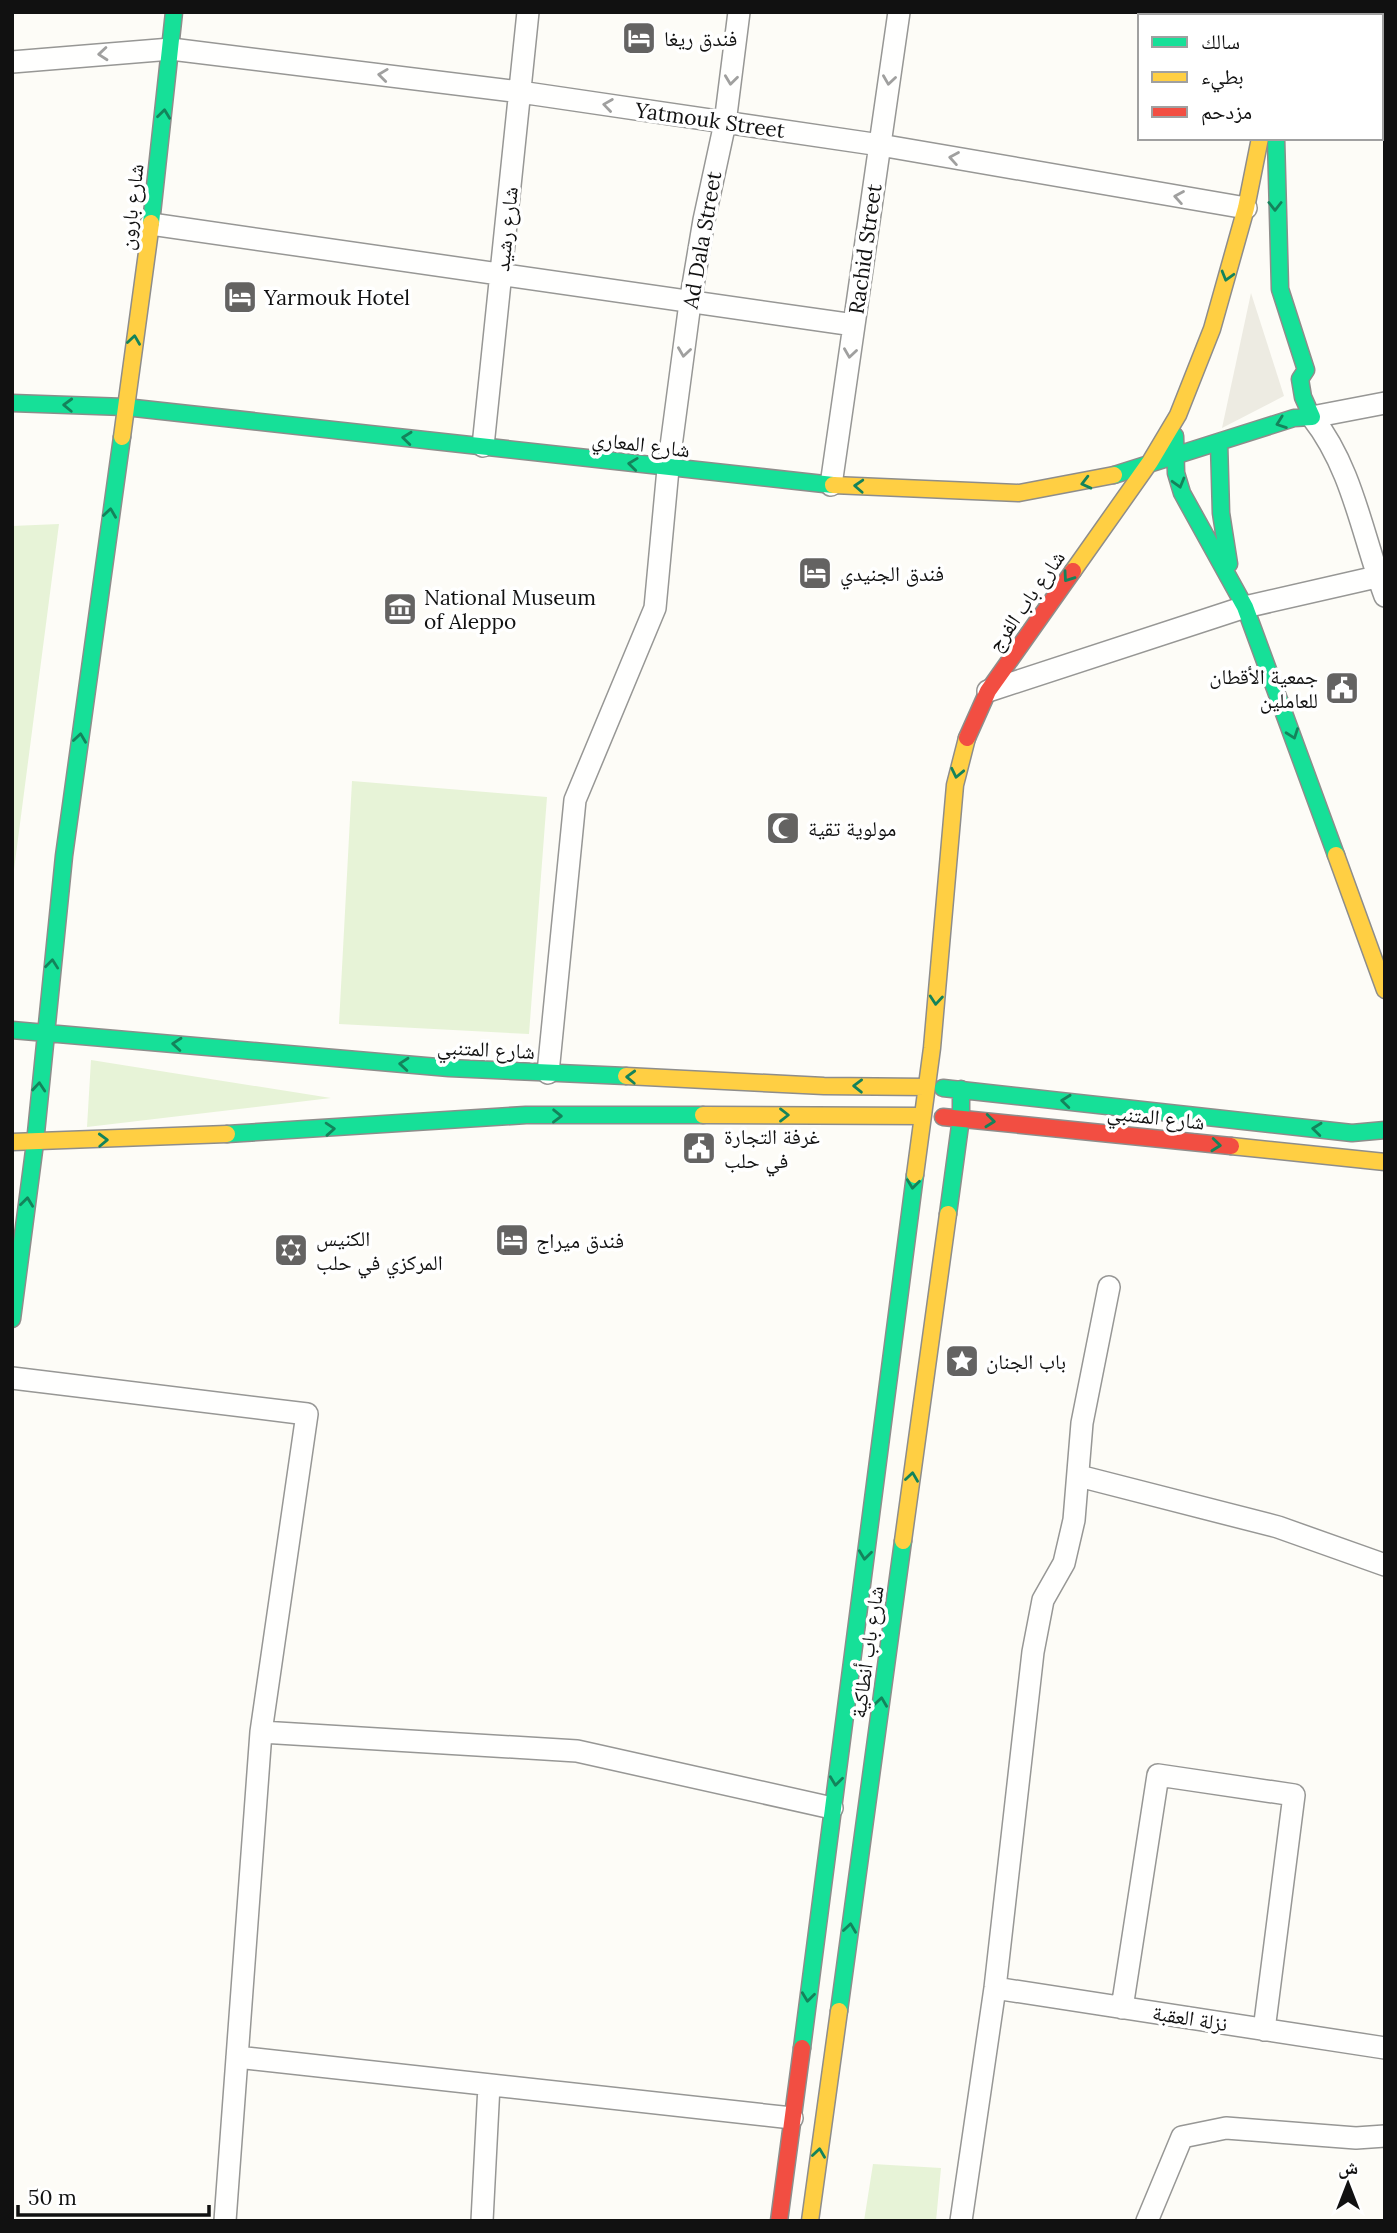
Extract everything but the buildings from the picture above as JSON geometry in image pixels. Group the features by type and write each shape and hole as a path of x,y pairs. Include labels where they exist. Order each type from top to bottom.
{"main road":[{"name":"شارع بارون","path":"12,1319 66,843 151,224 174,12"},
{"name":"شارع باب الفرج","path":"922,1116 955,785 972,721 988,691 1150,462 1178,415 1212,329 1246,208 1260,140"},
{"path":"1276,140 1276,264 1280,289 1306,370 1300,379 1303,397 1312,416"},
{"name":"شارع المعاري","path":"12,403 125,407 831,485 1019,494 1099,480 1294,418 1312,416"},
{"path":"1178,415 1174,455 1182,494 1245,607 1385,990"},
{"path":"1219,442 1221,513 1233,584"},
{"name":"شارع المتنبي","path":"12,1030 449,1068 824,1086 926,1087 1352,1133 1385,1130"},
{"name":"شارع باب أنطاكية","path":"810,2221 961,1118 961,1090"},
{"name":"شارع المتنبي","path":"12,1142 281,1132 526,1115 922,1116 1385,1162"},
{"name":"شارع باب أنطاكية","path":"779,2221 922,1116"}],"street":[{"name":"شارع رشيد","path":"483,446 528,12"},
{"name":"Ad Dala Street","path":"548,1073 575,800 655,608 668,469 690,303 725,122 739,12"},
{"name":"Rachid Street","path":"831,485 899,12"},
{"name":"Yatmouk Street","path":"12,62 171,49 520,92 725,122 880,145 1246,208"},
{"path":"151,224 854,325"},
{"path":"988,691 1245,607 1382,583 1336,450 1312,416 1385,403"},
{"path":"961,2221 995,1988 1033,1652 1043,1600 1064,1563 1074,1520 1082,1423 1108,1287"},
{"path":"12,1378 307,1414 261,1732 225,2221"},
{"path":"1079,1476 1278,1527 1385,1565"},
{"path":"261,1732 576,1751 832,1808"},
{"path":"1122,2008 1158,1775 1294,1795 1264,2030"},
{"name":"نزلة العقبة","path":"995,1988 1385,2048"},
{"path":"237,2057 792,2118"},
{"path":"482,2221 489,2084"},
{"path":"1147,2221 1182,2137 1226,2128 1356,2138 1385,2136"}],"green space":[{"path":"59,524 12,885 12,526"},
{"path":"352,781 547,797 529,1034 339,1024"},
{"path":"91,1060 331,1098 87,1127"},
{"path":"873,2164 941,2168 936,2221 864,2221"}],"shaded area":[{"path":"1251,293 1284,396 1222,428"}],"traffic: fast":[{"path":"151,223 174,12"},
{"path":"1114,475 1294,418 1312,417 1303,397 1300,379 1306,370 1280,289 1276,140"},
{"path":"12,403 125,407 833,485"},
{"path":"1175,436 1176,473 1182,493 1245,607 1336,855"},
{"path":"12,1319 35,1143 64,856 122,437"},
{"path":"1219,442 1221,513 1229,564"},
{"path":"12,1030 449,1068 626,1076"},
{"path":"943,1088 1352,1133 1385,1130"},
{"path":"948,1214 961,1118 961,1089"},
{"path":"227,1134 526,1115 703,1115"},
{"path":"802,2048 915,1175"},
{"path":"839,2011 903,1541"}],"traffic: slow":[{"path":"1073,571 1150,462 1178,415 1212,329 1246,208 1260,140"},
{"path":"122,437 151,223"},
{"path":"833,485 1019,493 1114,475"},
{"path":"915,1175 932,1048 955,785 967,738"},
{"path":"1336,855 1385,990"},
{"path":"626,1076 824,1086 926,1087"},
{"path":"703,1115 922,1116"},
{"path":"12,1142 227,1134"},
{"path":"1231,1146 1385,1162"},
{"path":"903,1541 948,1214"},
{"path":"810,2221 839,2011"}],"traffic: jam":[{"path":"967,738 988,691 1073,571"},
{"path":"943,1117 1231,1146"},
{"path":"779,2221 802,2048"}],"place":[{"name":"فندق ريغا","path":"639,38"},
{"name":"Yarmouk Hotel","path":"240,297"},
{"name":"فندق الجنيدي","path":"815,573"},
{"name":"National Museum of Aleppo","path":"400,609"},
{"name":"جمعية الأقطان للعاملين","path":"1342,688"},
{"name":"مولوية تقية","path":"783,828"},
{"name":"غرفة التجارة في حلب","path":"699,1148"},
{"name":"فندق ميراج","path":"512,1240"},
{"name":"الكنيس المركزي في حلب","path":"291,1250"},
{"name":"باب الجنان","path":"962,1361"}]}
